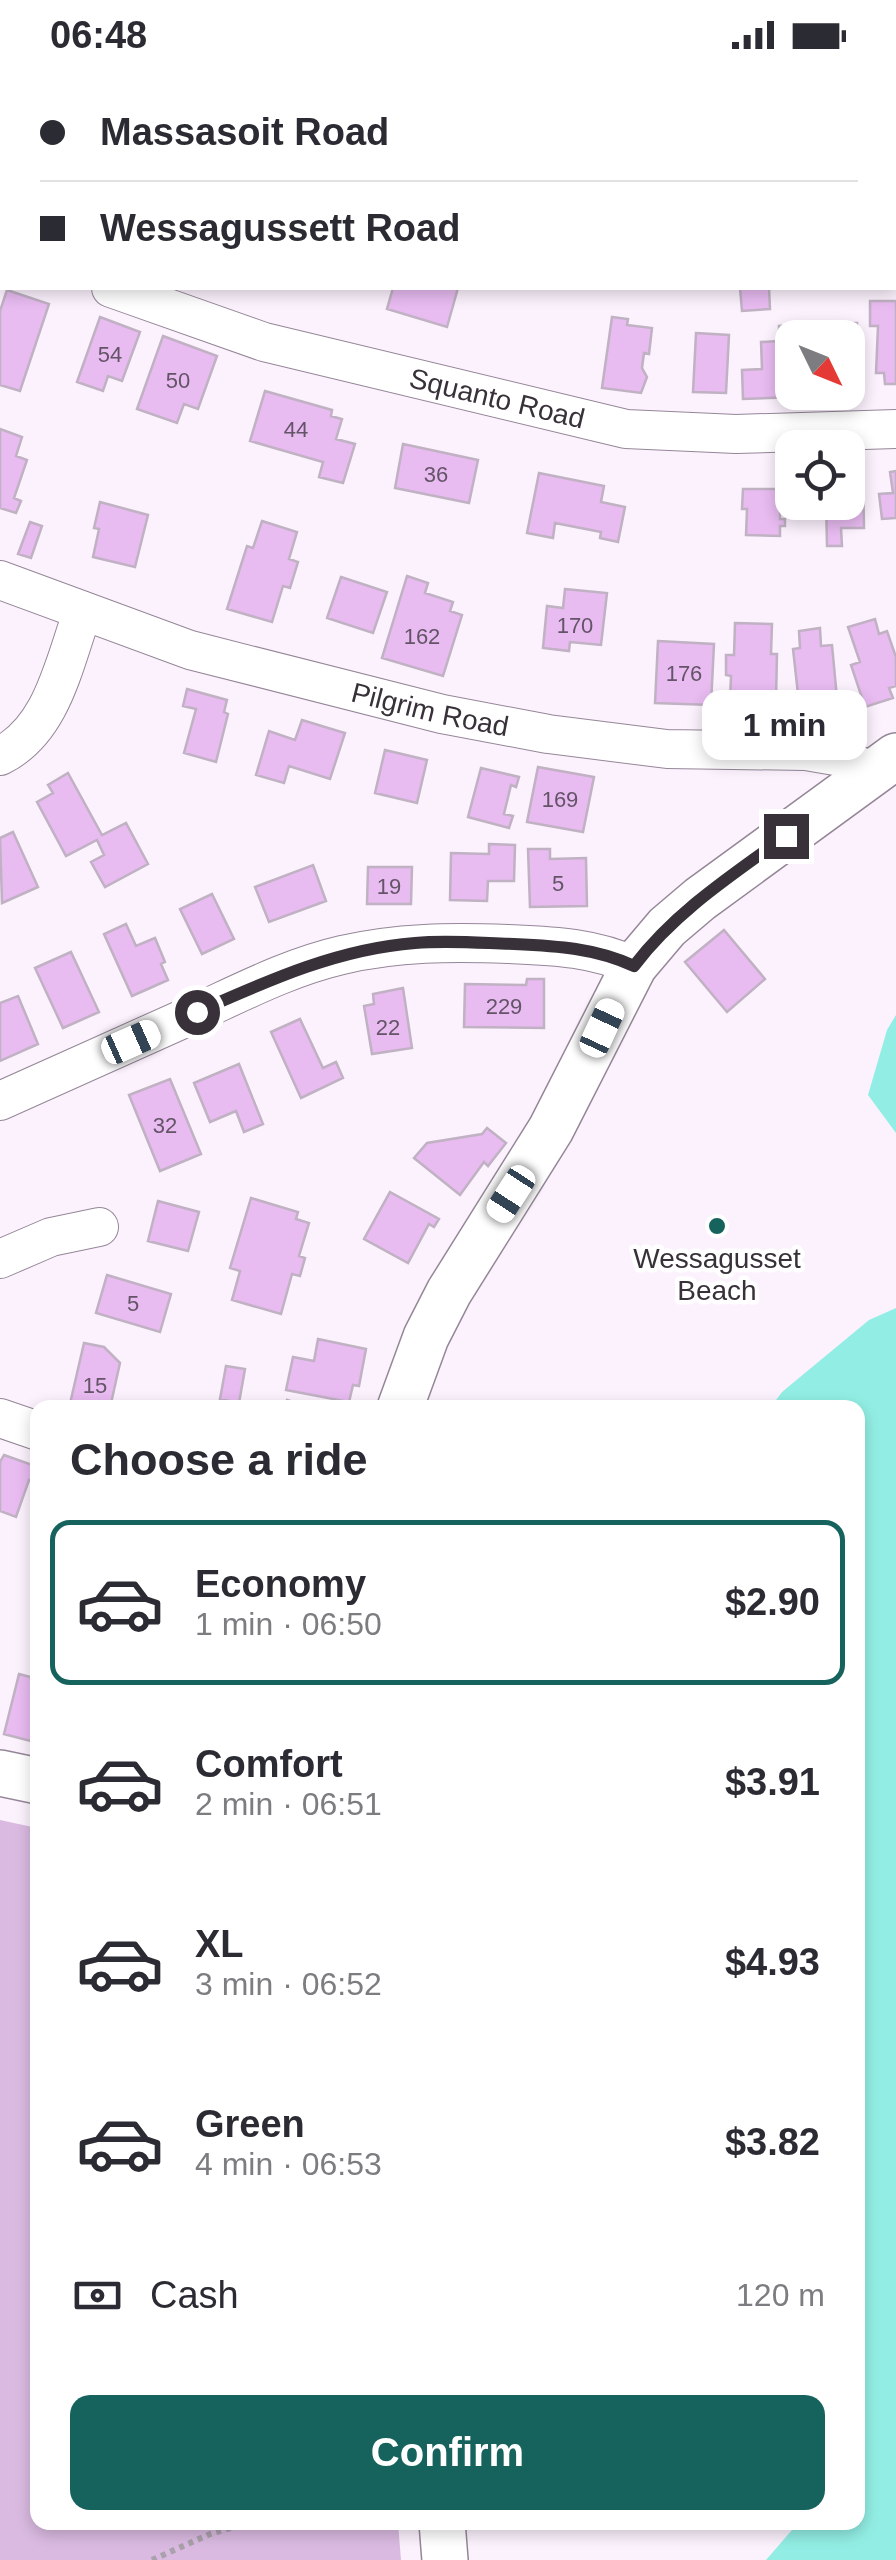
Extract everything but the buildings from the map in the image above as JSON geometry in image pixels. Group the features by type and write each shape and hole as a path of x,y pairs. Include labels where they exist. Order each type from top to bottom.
{"street":[{"name":"Squanto Road","path":"117,290 264,342 626,429 736,434 896,429"},
{"name":"Pilgrim Road","path":"0,580 190,650 442,714 548,734 667,749 806,750 884,764"},
{"path":"0,756 24,740 47,710 83,611"},
{"path":"403,1400 426,1336 551,1129 634,966 667,926 700,899 884,764"},
{"path":"0,1102 244,991 339,956 414,943 456,942 572,947 634,966"},
{"path":"0,1259 50,1237 99,1227"},
{"path":"0,1418 30,1428"},
{"path":"0,1773 30,1779"},
{"path":"443,2530 446,2560"}],"path":[{"path":"152,2560 224,2530"}],"shaded area":[{"path":"896,1015 896,1133 868,1095 887,1030"},
{"path":"896,1308 896,2560 766,2560 792,2530 865,2530 865,1400 776,1400 869,1320"},
{"path":"0,1820 30,1826 30,2530 399,2530 401,2560 0,2560"}],"place":[{"name":"Wessagusset Beach","path":"717,1226"}],"route":[{"path":"197,1012 304,966 414,943 572,947 634,966 667,926 786,836"}]}
